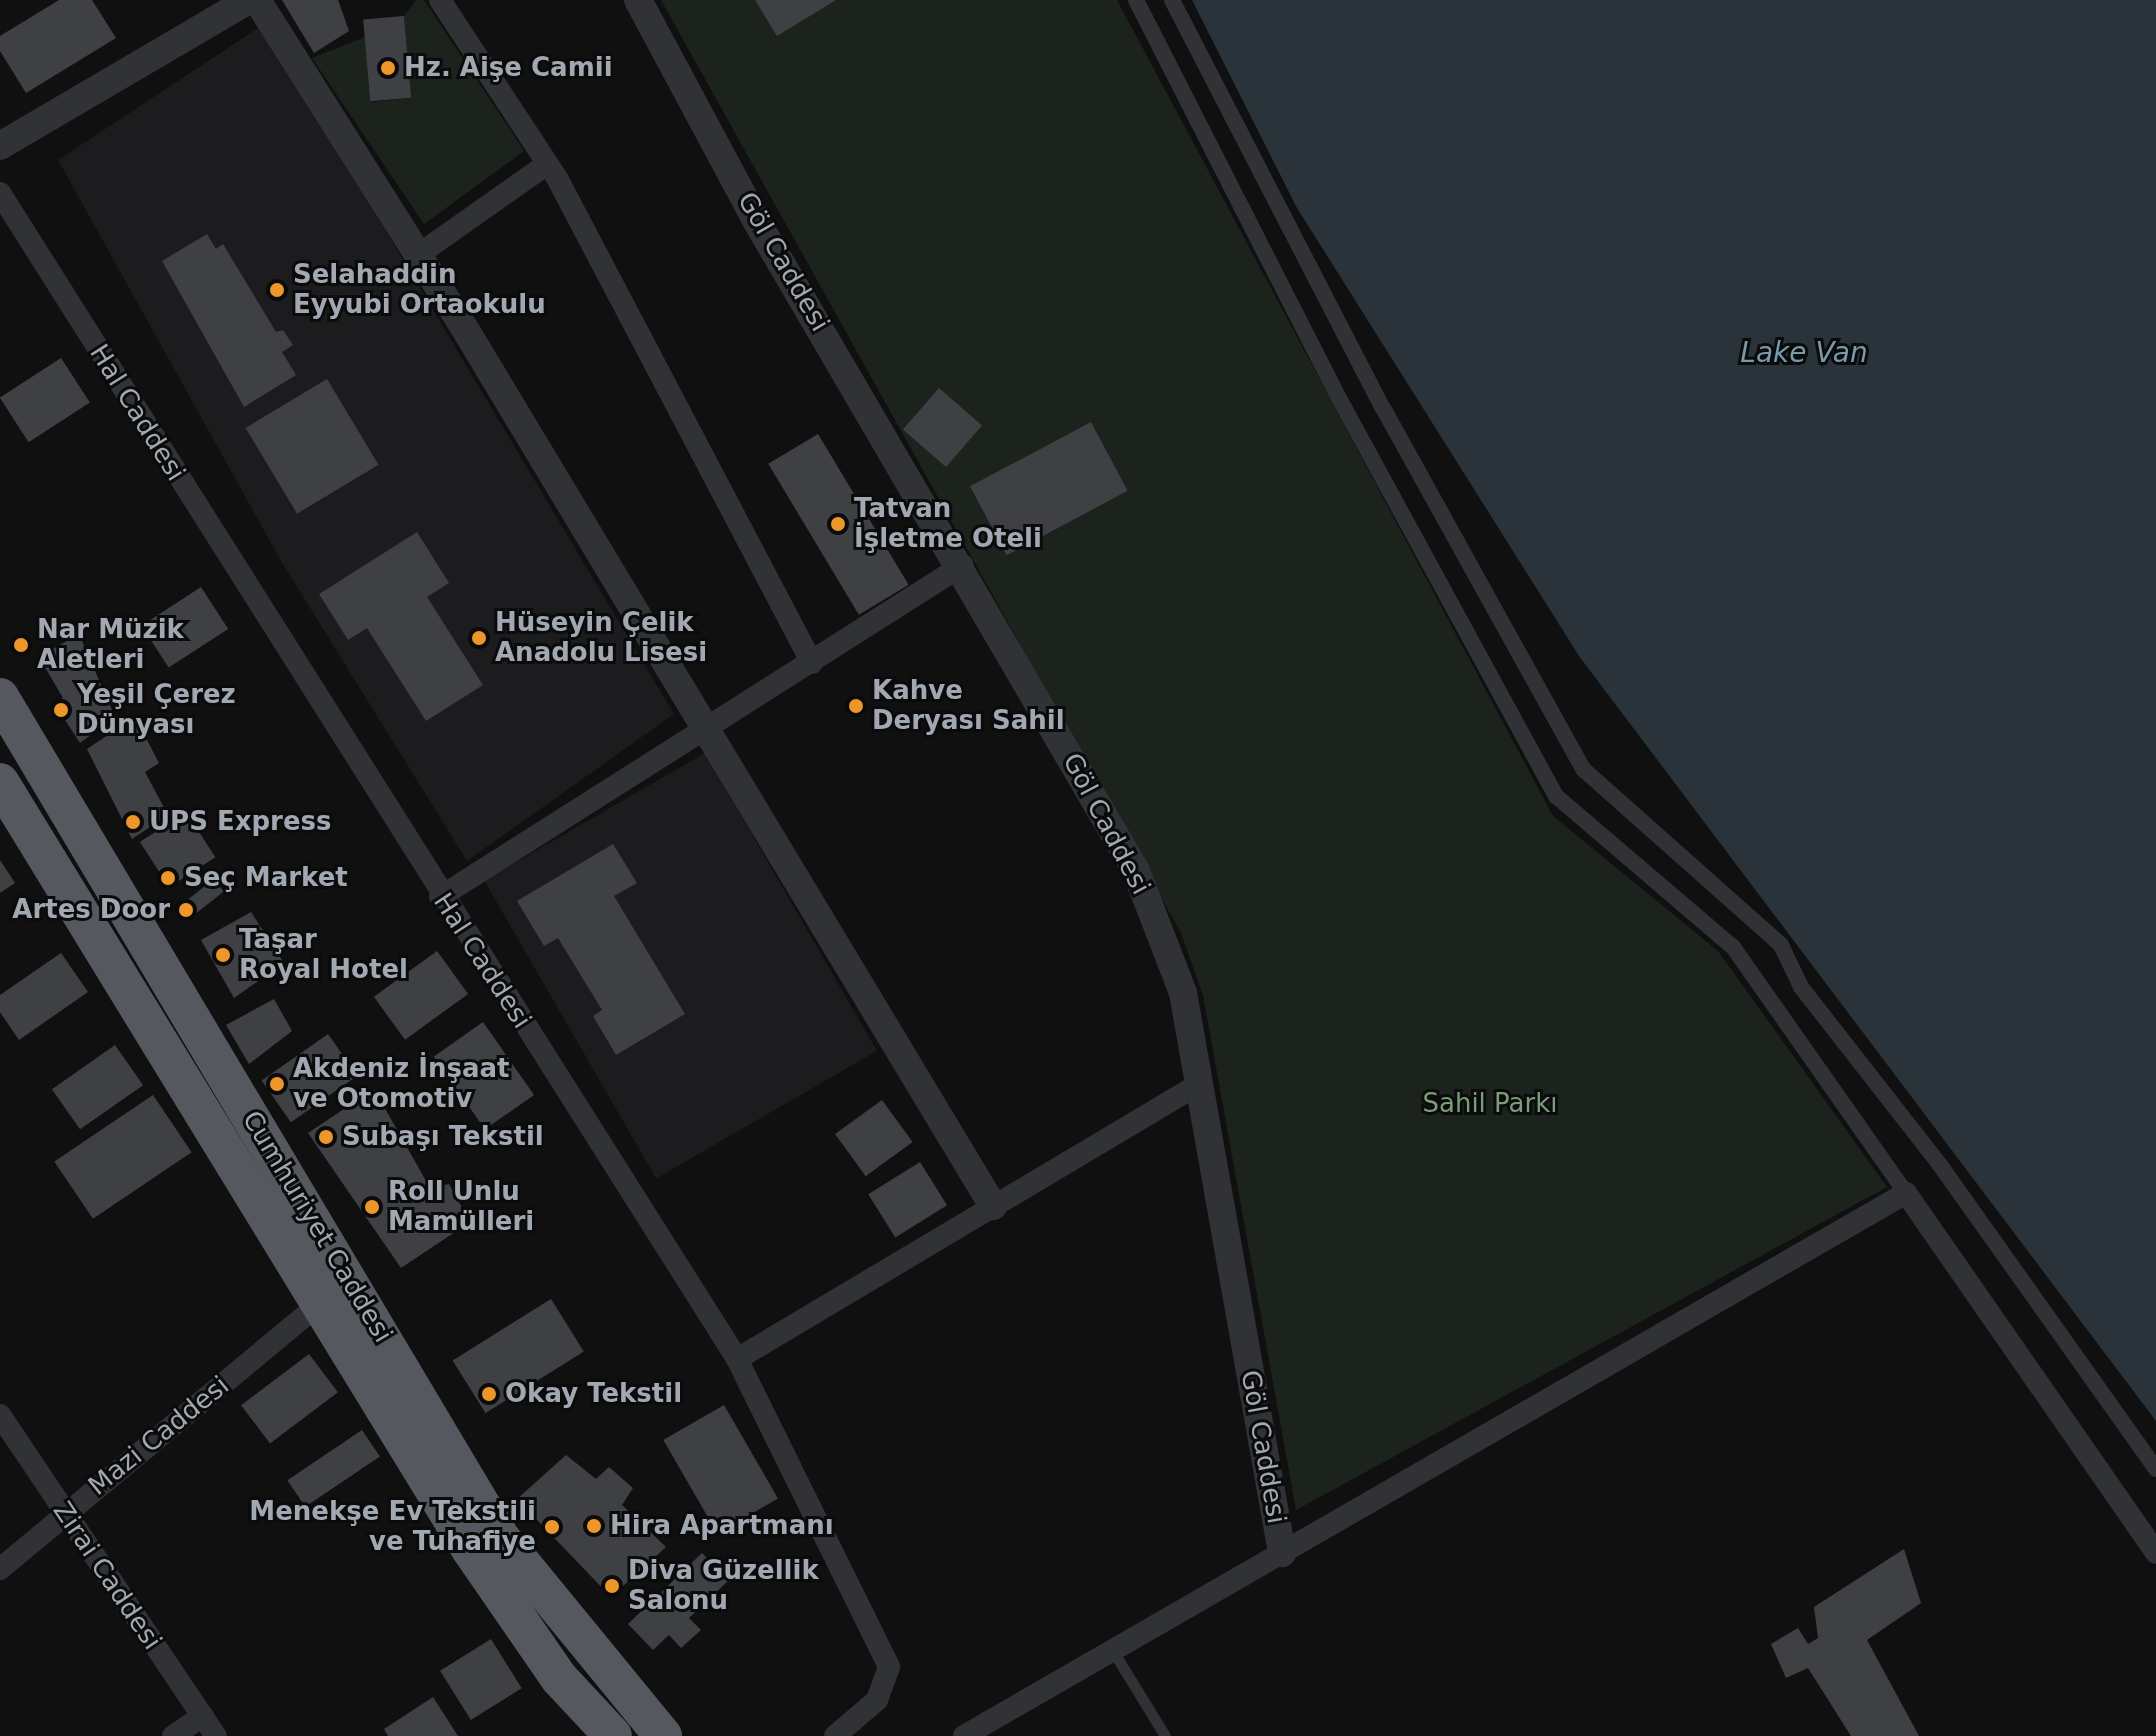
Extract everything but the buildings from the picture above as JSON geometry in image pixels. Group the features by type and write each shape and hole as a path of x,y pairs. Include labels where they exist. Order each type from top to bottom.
{"highway":[{"name":"Cumhuriyet Caddesi","path":"0,697 501,1538 663,1736"},
{"name":"Cumhuriyet Caddesi","path":"0,782 470,1549 559,1678 613,1736"}],"street":[{"path":"0,146 249,0"},
{"path":"257,0 418,255 993,1206"},
{"path":"440,0 547,164 812,663"},
{"name":"Göl Caddesi","path":"638,0 757,222 963,565 1136,871 1183,993 1282,1553"},
{"path":"1136,0 1334,389 1556,796 1733,947 2156,1553"},
{"path":"1172,0 1375,394 1583,769 1781,945 1801,987 1940,1165 2156,1469"},
{"path":"418,255 547,164"},
{"name":"Hal Caddesi","path":"0,193 440,897 737,1359 889,1667 877,1700 835,1736"},
{"path":"440,897 707,733 963,565"},
{"path":"737,1359 1199,1084"},
{"path":"964,1736 1906,1193"},
{"name":"Mazi Caddesi","path":"0,1569 63,1513 319,1304"},
{"name":"Zirai Caddesi","path":"0,1415 63,1513 216,1736"},
{"path":"173,1736 203,1716"}],"lane":[{"path":"1113,1651 1165,1736"}],"shaded area":[{"path":"263,25 674,714 467,861 281,561 58,160"},
{"path":"705,753 877,1051 656,1178 484,880"}],"green space":[{"path":"416,0 424,0 524,151 424,224 312,58 365,37 371,102 411,98 404,16"},
{"name":"Sahil Parkı","path":"661,0 1117,0 1553,816 1718,951 1887,1187 1296,1510 1203,995 1181,933"}],"water":[{"name":"Lake Van","path":"1192,0 2156,0 2156,1421 1579,656 1297,208"}],"place":[{"name":"Hz. Aişe Camii","path":"388,68"},
{"name":"Selahaddin Eyyubi Ortaokulu","path":"277,290"},
{"name":"Tatvan İşletme Oteli","path":"838,524"},
{"name":"Hüseyin Çelik Anadolu Lisesi","path":"479,638"},
{"name":"Nar Müzik Aletleri","path":"21,645"},
{"name":"Kahve Deryası Sahil","path":"856,706"},
{"name":"Yeşil Çerez Dünyası","path":"61,710"},
{"name":"UPS Express","path":"133,822"},
{"name":"Seç Market","path":"168,878"},
{"name":"Artes Door","path":"186,910"},
{"name":"Taşar Royal Hotel","path":"223,955"},
{"name":"Akdeniz İnşaat ve Otomotiv","path":"277,1084"},
{"name":"Subaşı Tekstil","path":"326,1137"},
{"name":"Roll Unlu Mamülleri","path":"372,1207"},
{"name":"Okay Tekstil","path":"489,1394"},
{"name":"Hira Apartmanı","path":"594,1526"},
{"name":"Menekşe Ev Tekstili ve Tuhafiye","path":"552,1527"},
{"name":"Diva Güzellik Salonu","path":"612,1586"}]}
